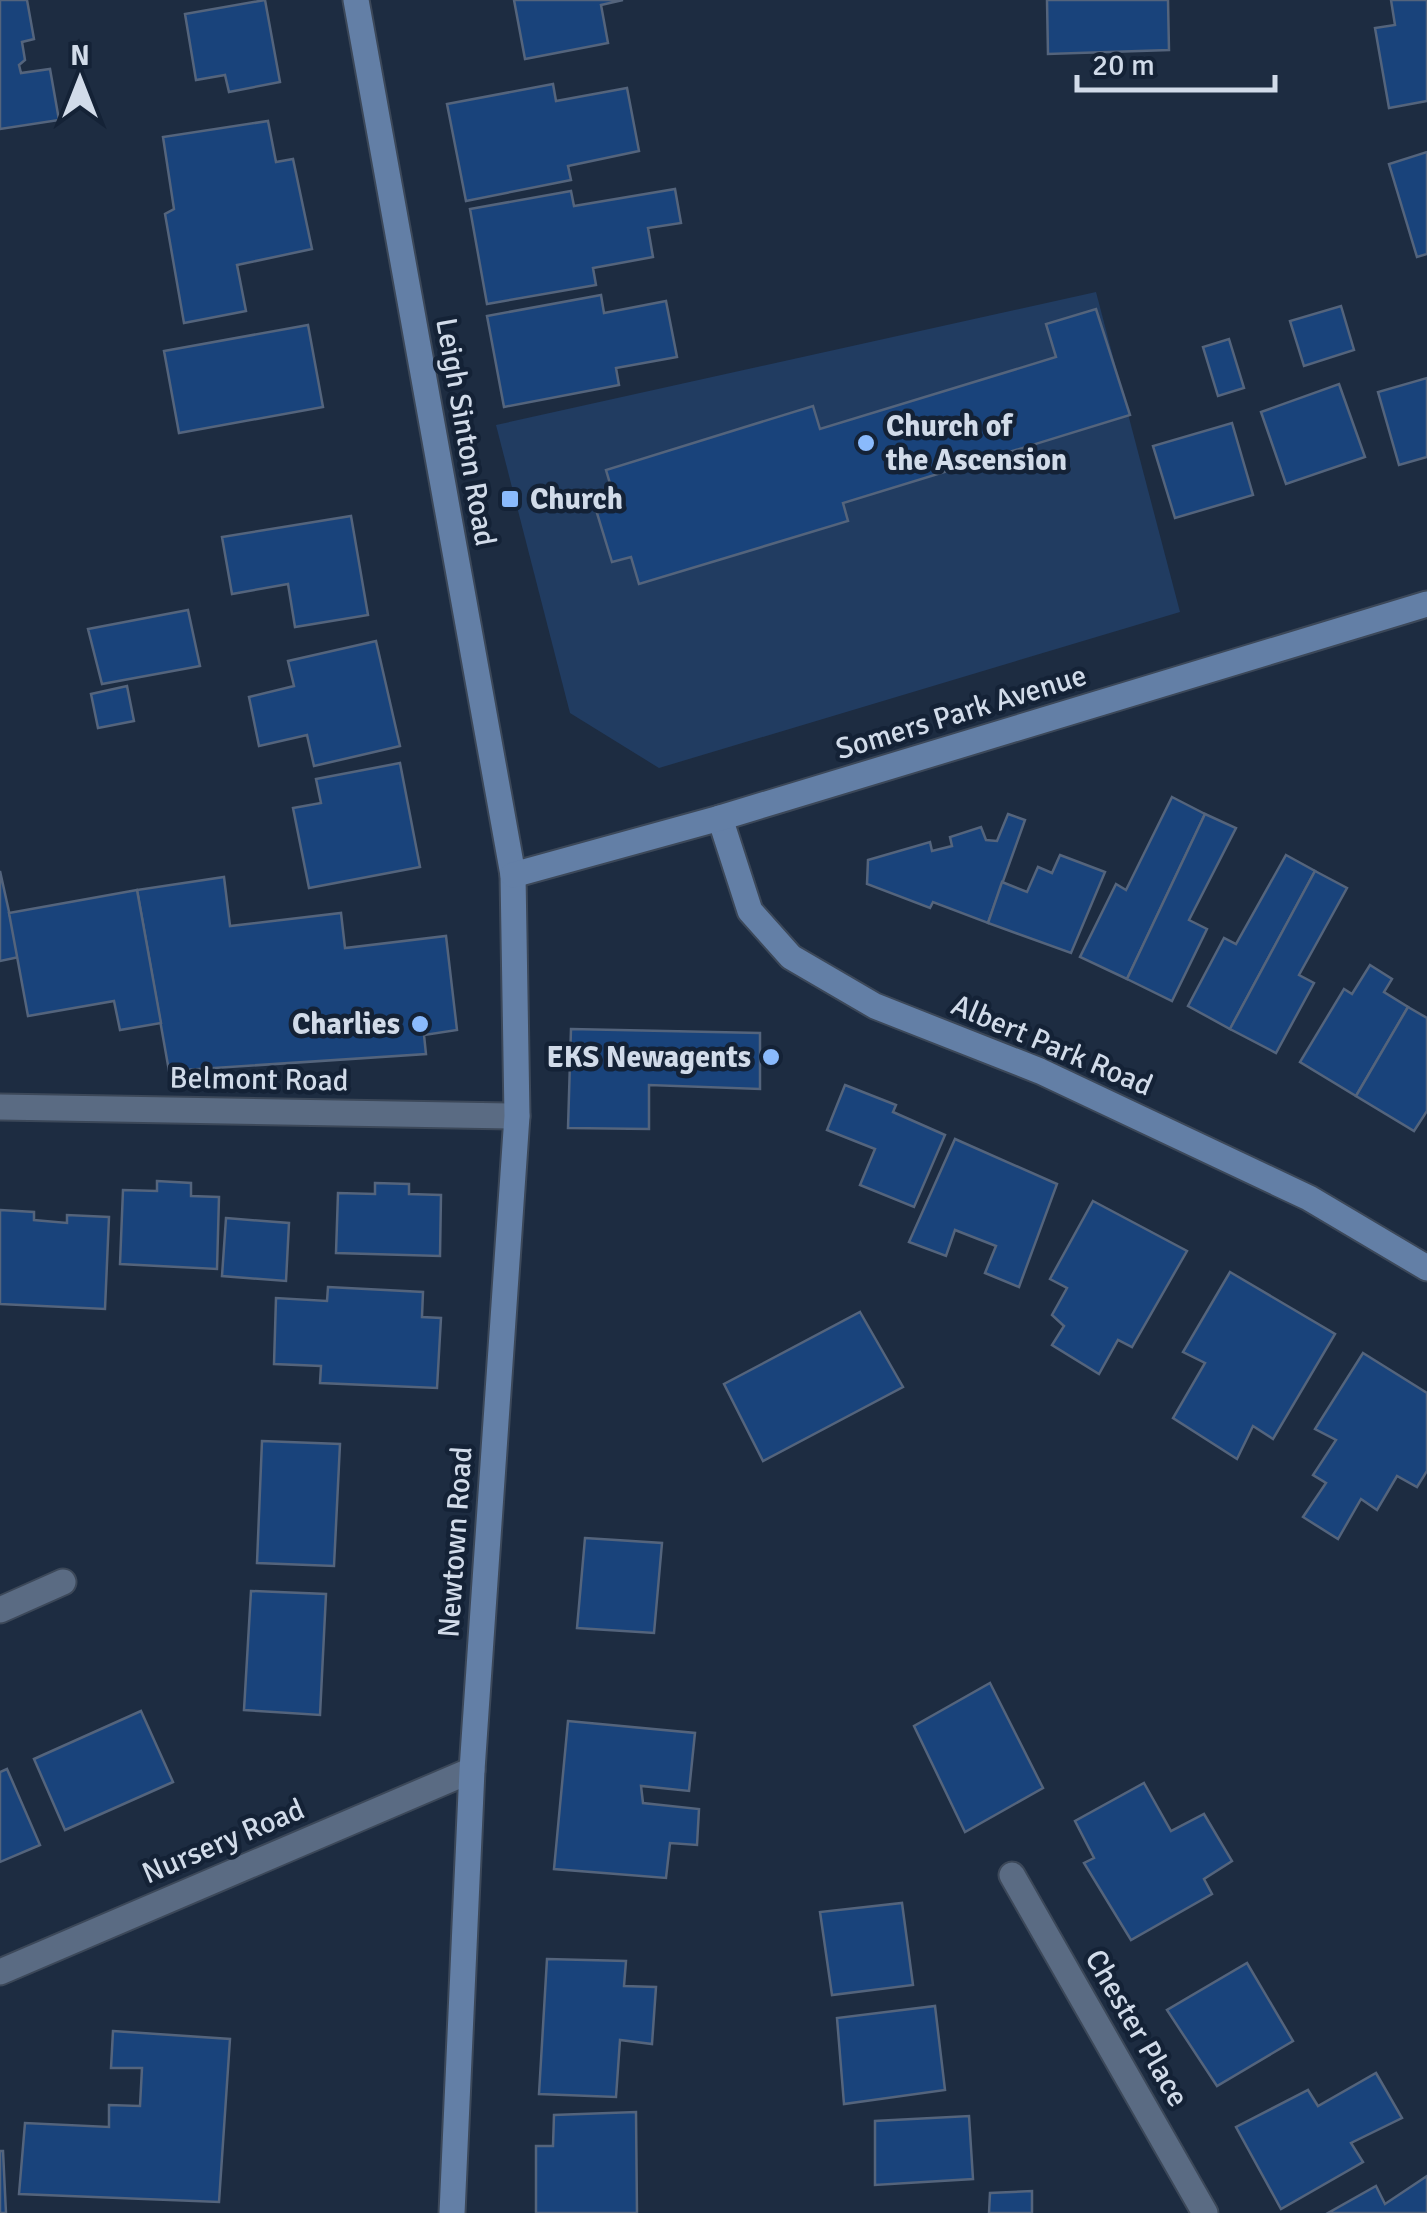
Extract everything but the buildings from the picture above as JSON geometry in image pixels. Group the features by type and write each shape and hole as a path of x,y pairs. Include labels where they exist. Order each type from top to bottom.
{"main road":[{"name":"Leigh Sinton Road","path":"356,0 513,876"},
{"name":"Somers Park Avenue","path":"513,876 720,818 1427,604"},
{"name":"Albert Park Road","path":"720,818 750,910 792,957 875,1006 1040,1071 1310,1198 1427,1268"},
{"name":"Newtown Road","path":"452,2213 472,1770 517,1116 513,876"}],"street":[{"name":"Belmont Road","path":"0,1107 517,1116"},
{"path":"0,1610 62,1582"},
{"name":"Nursery Road","path":"0,1972 472,1770"},
{"name":"Chester Place","path":"1012,1875 1205,2213"}],"shaded area":[{"path":"1096,292 1180,612 659,768 570,713 496,425"}],"place":[{"name":"Church of the Ascension","path":"866,443"},
{"name":"Church","path":"510,499"},
{"name":"Charlies","path":"420,1024"},
{"name":"EKS Newagents","path":"771,1057"}]}
